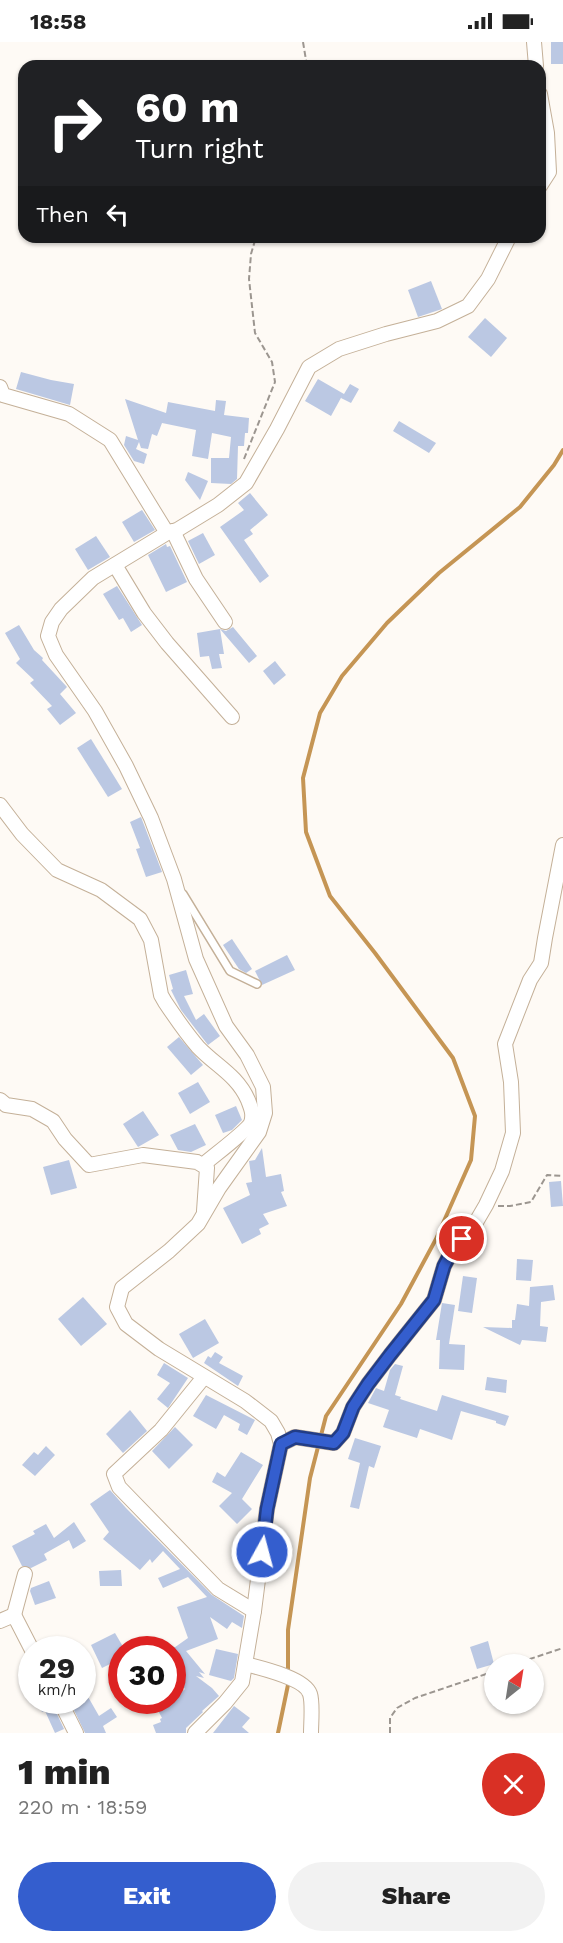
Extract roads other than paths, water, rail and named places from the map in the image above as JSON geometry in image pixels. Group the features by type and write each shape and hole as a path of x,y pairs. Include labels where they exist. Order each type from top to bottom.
{"street":[{"path":"534,42 536,60"},
{"path":"546,127 549,172 546,177"},
{"path":"195,1733 242,1682 267,1509 281,1444 271,1421 245,1401 159,1349 126,1324 117,1307 122,1288 169,1251 198,1224 219,1188 260,1132 265,1113 263,1087 247,1055 226,1026 196,958 174,879 151,818 126,766 95,711 56,655 48,636 52,622 61,609 93,578 219,506 246,483 309,367 339,349 437,321 468,306 488,279 505,243"},
{"path":"0,387 3,394 69,414 110,440 225,622"},
{"path":"115,565 144,613 167,643 232,717"},
{"path":"0,804 22,834 57,870 101,890 140,919 151,940 161,995 165,1002 198,1046 243,1088 253,1113 250,1124 242,1134 202,1165"},
{"path":"281,1444 295,1437 334,1443 343,1433 353,1407 368,1384 434,1300 444,1266 453,1249 472,1229 486,1205 502,1171 513,1133 511,1082 505,1044 530,980 541,963 563,845"},
{"path":"0,1100 6,1105 32,1109 53,1121 89,1165 143,1155 197,1162 207,1168 204,1214"},
{"path":"204,1377 161,1430 114,1474 119,1487 218,1589 254,1611"},
{"path":"25,1574 14,1615 25,1636"},
{"path":"0,1621 14,1615"},
{"path":"245,1664 293,1679 310,1693 311,1733"},
{"path":"66,1714 76,1733"}],"lane":[{"path":"174,879 230,971 257,984"}],"waterway":[{"path":"288,1672 288,1630 310,1478 326,1416 401,1304 436,1239 471,1160 475,1116 453,1058 330,896 306,832 303,778 320,713 342,676 387,623 439,573 520,507 554,465 563,450"},
{"path":"278,1733 289,1680"}]}
